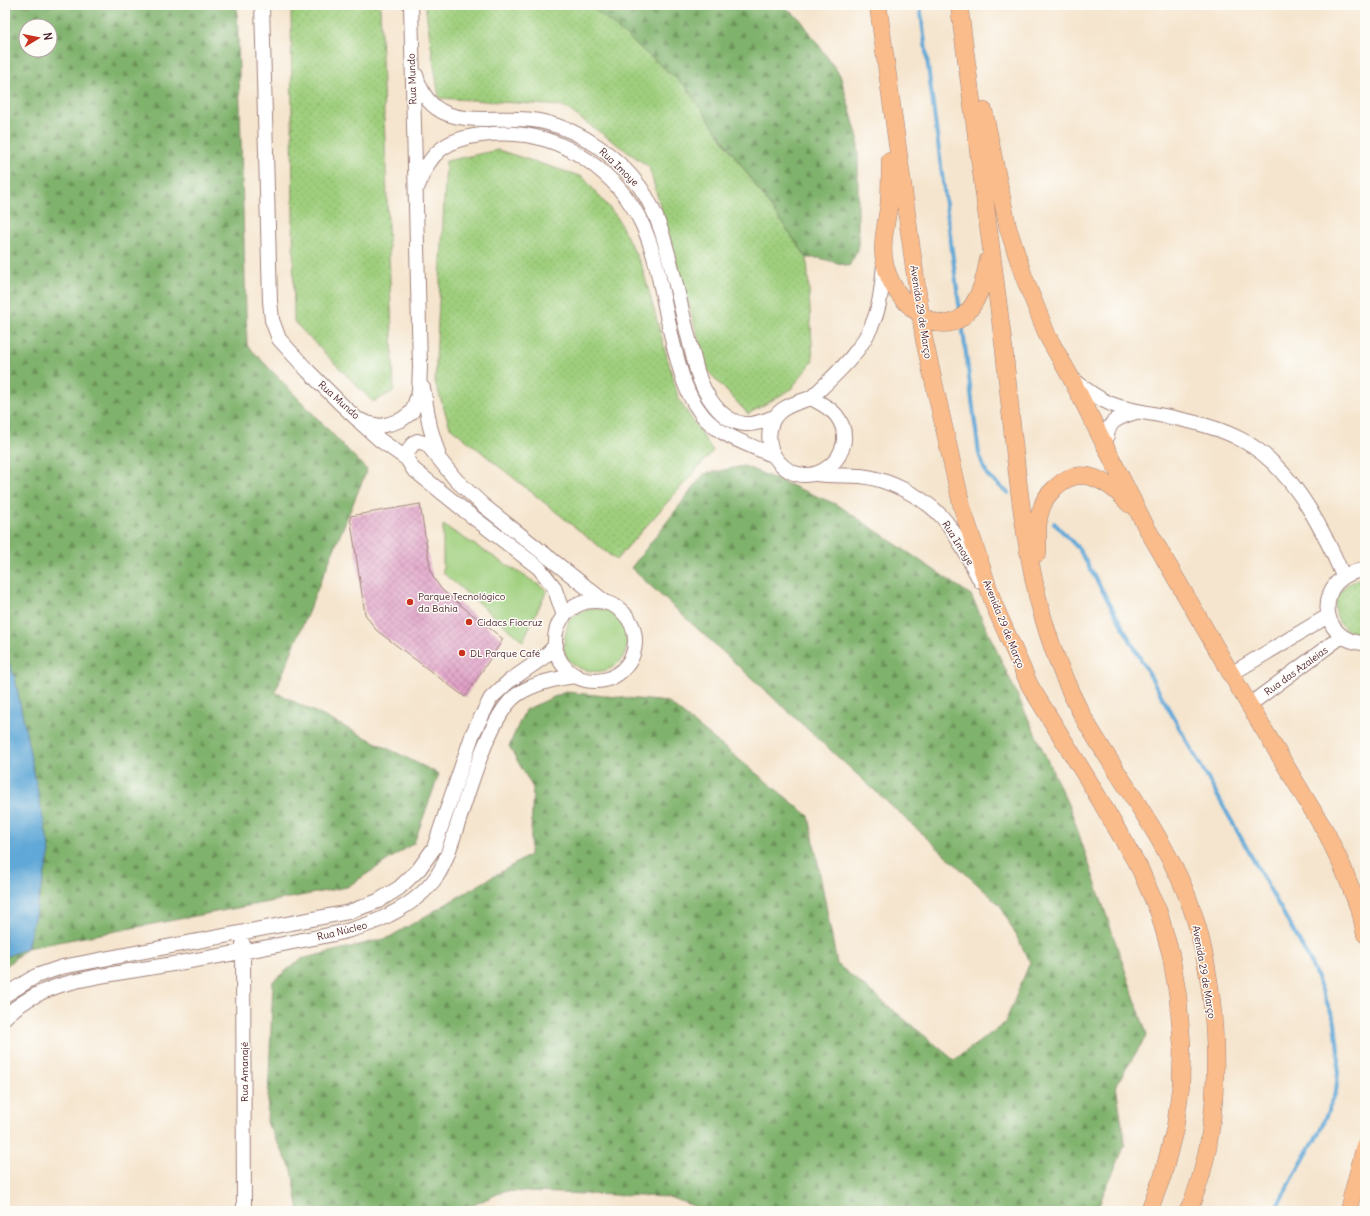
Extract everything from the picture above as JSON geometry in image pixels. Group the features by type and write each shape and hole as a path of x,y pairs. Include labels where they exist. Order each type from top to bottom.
{"main road":[{"name":"Avenida 29 de Março","path":"878,5 885,62 925,318 924,339 962,507 994,605 1030,686 1095,790 1140,869 1159,913 1171,955 1178,997 1182,1044 1181,1084 1175,1128 1163,1175 1149,1211"},
{"name":"Avenida 29 de Março","path":"959,5 991,241 1023,517 1038,597 1058,664 1072,695 1161,842 1179,877 1199,934 1213,1015 1215,1088 1212,1121 1204,1160 1193,1200 1188,1211"},
{"path":"962,5 1008,228 1024,277 1048,337 1070,376 1145,525 1249,705 1327,834 1343,868 1361,914 1365,934"},
{"path":"885,62 890,176 884,263 891,284 898,295 925,318 943,324 953,322 968,313 975,304 985,277 991,241"},
{"path":"1038,597 1038,525 1041,507 1048,495 1062,481 1074,477 1086,476 1098,478 1119,492 1145,525"},
{"path":"1348,1211 1365,1146"}],"street":[{"name":"Rua Mundo","path":"262,5 272,320 279,339 308,371 357,419 380,426 401,420 412,412 416,403 418,392 420,366 411,58 411,5"},
{"name":"Rua Imoye","path":"411,58 422,92 437,110 453,118 530,119 545,122 586,138 607,153 622,167 640,187 655,214 666,245 701,385 707,396 720,411 735,421 744,424 754,424 775,417"},
{"name":"Rua Imoye","path":"416,192 427,165 436,153 444,146 458,139 472,136 498,132 542,138 576,152 592,163 613,180 621,189 648,235 684,383 698,411 713,427 774,456"},
{"path":"811,398 827,406 836,415 842,426 844,438 842,450 836,461 827,469 816,474 803,475 791,472 781,465 774,456 770,446 769,436 775,417 783,408 793,402 811,398 846,364 862,343 875,319 881,292 884,263"},
{"path":"420,366 428,421 440,460"},
{"path":"1070,376 1087,391 1104,402 1136,412 1170,417 1207,426 1242,439 1266,456 1286,476 1316,520 1343,576"},
{"path":"1106,446 1108,430 1114,420 1136,412"},
{"path":"357,419 380,440 407,459 413,469 425,479 539,568 549,578 554,587 564,616"},
{"path":"407,459 408,449 417,441 427,444 456,480 484,506 606,602 616,607 624,614 631,623 634,634 634,646 631,659 623,669 613,676 604,680 594,681 577,676 565,666 558,656 556,645 558,626 564,616 572,608 583,603 594,601 606,602"},
{"name":"Rua Imoye","path":"816,474 868,478 887,482 916,496 941,516 959,541 994,605"},
{"path":"1365,570 1354,571 1343,576 1335,583 1327,603 1328,616 1333,627 1342,636 1352,642 1365,643"},
{"path":"1231,674 1328,616"},
{"name":"Rua das Azaleias","path":"1249,705 1342,636"},
{"name":"Rua Núcleo","path":"5,995 36,976 62,967 243,934 349,912 378,902 399,888 419,869 434,848 473,733 491,698 508,682 544,658 556,645"},
{"name":"Rua Núcleo","path":"5,1017 17,1005 51,987 92,978 243,952 360,928 389,915 410,902 427,888 437,876 447,857 485,745 497,719 506,706 517,695 532,687 551,680 577,676"},
{"name":"Rua Amanajé","path":"243,934 244,1211"}],"green space":[{"path":"5,5 237,5 247,345 367,470 275,692 439,774 414,843 347,887 27,948 5,967"},
{"path":"291,5 380,5 394,391 373,402 294,322"},
{"path":"425,5 590,5 685,86 807,258 813,361 790,390 748,414 708,371 649,167 563,106 439,98"},
{"path":"590,5 782,5 800,19 840,75 858,138 858,250 849,266 819,258 807,258 685,86"},
{"path":"498,150 583,177 617,217 642,267 679,400 713,451 616,560 450,427 435,382 446,161"},
{"path":"744,466 838,505 971,595 1071,811 1147,1035 1116,1085 1125,1145 1096,1211 707,1211 669,1197 504,1191 460,1211 299,1211 292,1170 267,1123 273,981 301,959 388,938 530,855 533,788 509,746 525,710 565,692 668,702 809,816 837,964 954,1060 1005,1023 1030,962 1000,905 631,568 704,474"},
{"path":"443,525 547,590 523,641 443,573"},
{"path":"1365,578 1365,635 1353,633 1344,628 1338,620 1335,610 1336,600 1341,591 1349,583"},
{"path":"591,608 607,610 615,613 622,619 628,634 626,651 622,659 609,669 596,672 582,669 570,662 564,650 569,619 580,612"}],"water":[{"path":"5,653 15,678 50,852 27,948 5,957"}],"building":[{"name":"Parque Tecnológico da Bahia","path":"420,504 430,567 433,577 442,590 503,639 465,697 376,630 365,614 350,516"}],"waterway":[{"path":"920,5 960,312"},
{"path":"962,323 979,454 987,475 1008,493"},
{"path":"1054,523 1079,549 1309,959 1335,1022 1339,1060 1336,1092 1319,1132 1274,1211"}],"place":[{"name":"Parque Tecnológico da Bahia","path":"410,602"},
{"name":"Cidacs Fiocruz","path":"469,622"},
{"name":"DL Parque Café","path":"462,653"}]}
